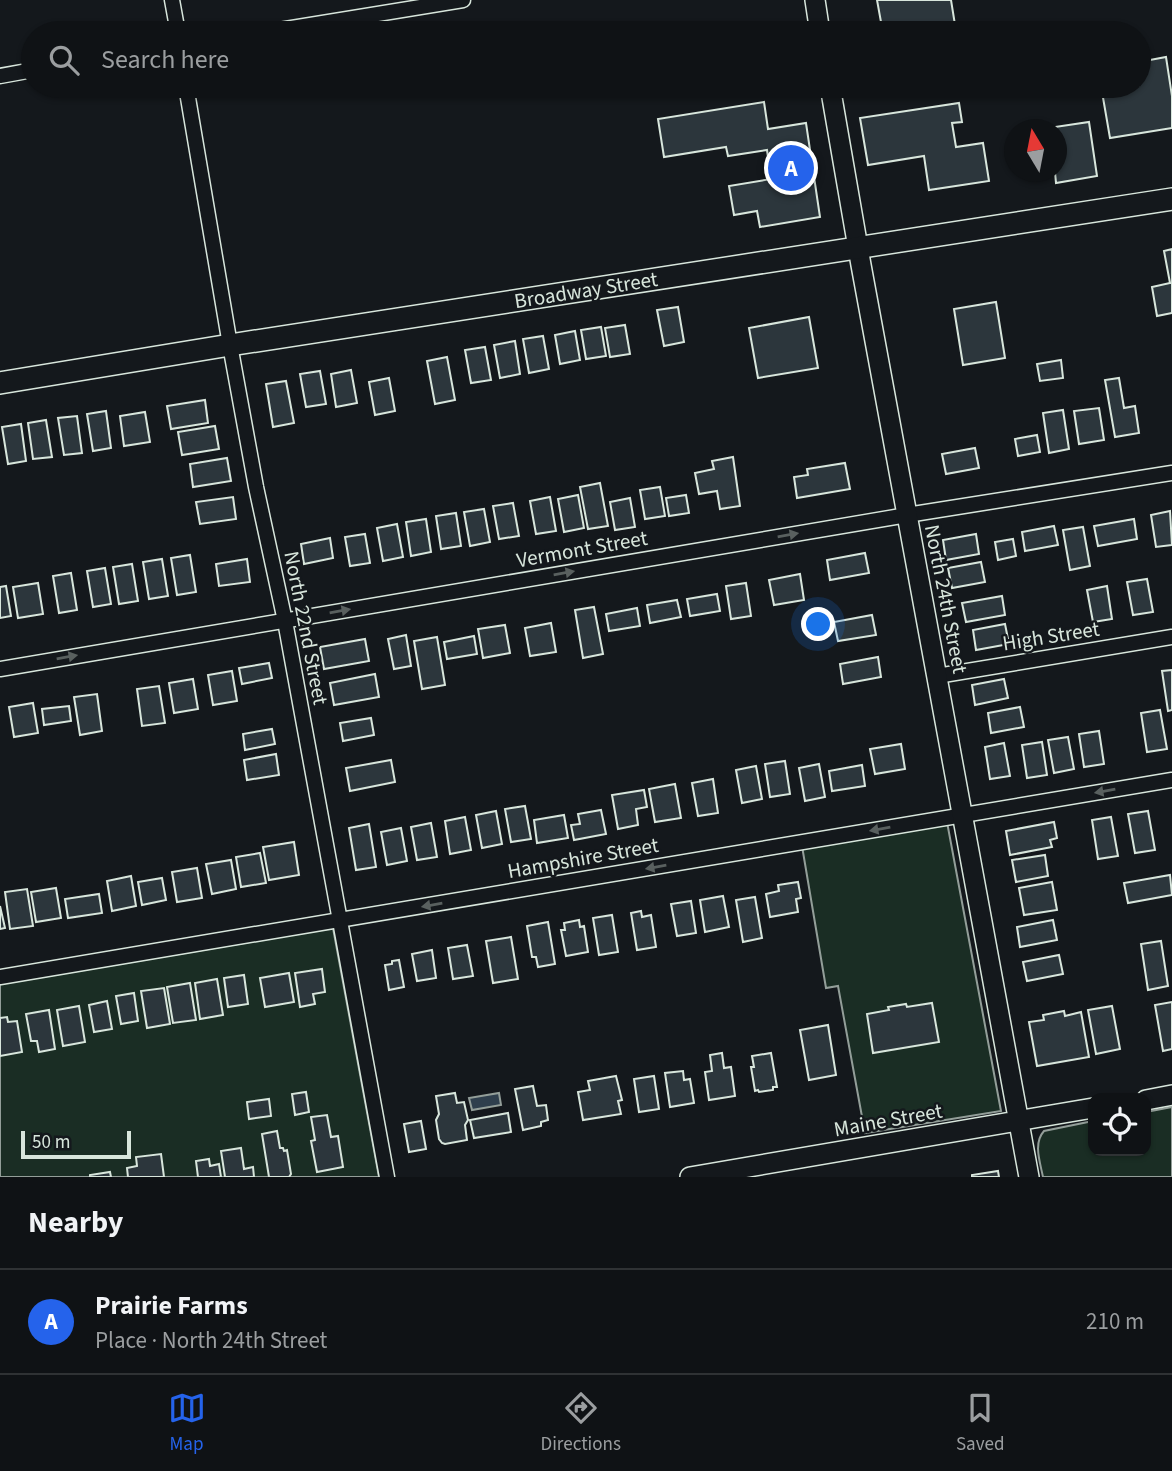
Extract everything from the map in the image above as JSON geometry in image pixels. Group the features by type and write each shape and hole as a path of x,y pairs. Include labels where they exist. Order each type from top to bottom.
{"main road":[{"path":"814,0 818,21"},
{"name":"North 24th Street","path":"832,98 1029,1177"},
{"name":"Broadway Street","path":"0,383 1172,199"},
{"path":"1151,1099 1172,1095"},
{"name":"Maine Street","path":"701,1176 1088,1109"}],"street":[{"path":"172,0 176,21"},
{"path":"334,21 463,0"},
{"path":"0,76 21,73"},
{"name":"North 22nd Street","path":"188,98 256,487 285,621 387,1177"},
{"name":"Vermont Street","path":"0,669 1172,472"},
{"name":"High Street","path":"937,676 1172,637"},
{"name":"Hampshire Street","path":"0,977 1172,780"}],"green space":[{"path":"947,822 1001,1111 865,1133 838,986 826,988 802,846"},
{"path":"333,928 379,1177 0,1177 0,984"},
{"path":"1172,1107 1172,1177 1043,1177 1038,1147 1044,1131 1088,1122 1088,1156 1151,1156 1151,1111"}],"water":[{"path":"499,1093 501,1105 472,1110 469,1098"}],"building":[{"path":"877,0 951,0 954,21 881,21"},
{"path":"1166,57 1172,96 1172,128 1110,138 1103,98 1151,98 1151,60"},
{"path":"764,102 768,129 806,123 820,217 760,227 757,211 734,215 729,186 771,179 767,150 728,156 726,147 664,157 658,119"},
{"path":"959,103 962,122 952,123 956,147 983,143 989,181 929,190 924,156 868,165 860,118"},
{"path":"1089,122 1097,176 1067,181 1067,125"},
{"path":"1172,249 1172,313 1157,316 1152,287 1170,283 1164,251"},
{"path":"996,302 1005,358 963,365 954,309"},
{"path":"678,307 684,342 664,346 657,310"},
{"path":"809,317 818,368 758,378 749,328"},
{"path":"625,325 630,354 610,357 605,328"},
{"path":"601,327 606,356 586,359 581,330"},
{"path":"575,331 580,360 560,364 555,335"},
{"path":"543,336 549,369 529,373 523,339"},
{"path":"515,341 520,374 500,378 494,345"},
{"path":"485,347 491,380 471,383 465,350"},
{"path":"447,357 455,400 435,404 427,361"},
{"path":"1061,360 1063,378 1040,381 1037,364"},
{"path":"351,370 357,403 336,407 331,374"},
{"path":"320,371 326,404 306,407 300,374"},
{"path":"389,378 395,411 375,415 369,382"},
{"path":"1119,378 1124,408 1135,406 1139,433 1115,437 1105,380"},
{"path":"286,381 294,423 273,427 266,384"},
{"path":"205,400 208,423 171,429 167,406"},
{"path":"1099,408 1104,440 1079,444 1074,411"},
{"path":"1063,410 1069,449 1049,453 1043,413"},
{"path":"106,411 111,448 93,451 87,414"},
{"path":"145,412 150,442 124,446 120,416"},
{"path":"77,416 82,453 64,455 58,418"},
{"path":"46,420 52,457 33,459 28,423"},
{"path":"21,424 26,461 8,464 2,427"},
{"path":"215,426 219,449 182,455 178,432"},
{"path":"1037,435 1040,452 1018,456 1015,439"},
{"path":"975,448 979,468 946,474 942,454"},
{"path":"733,457 740,506 720,509 717,491 699,494 695,473 714,469 712,461"},
{"path":"227,458 231,481 193,487 190,464"},
{"path":"845,463 850,489 797,498 794,477 808,475 807,469"},
{"path":"600,483 608,526 588,529 580,487"},
{"path":"660,487 665,516 645,519 640,490"},
{"path":"578,495 584,528 564,532 558,499"},
{"path":"686,495 689,513 669,516 666,498"},
{"path":"233,497 236,519 200,524 196,502"},
{"path":"550,497 556,531 536,534 530,501"},
{"path":"630,498 635,527 615,530 610,502"},
{"path":"513,503 519,536 499,539 493,506"},
{"path":"484,509 490,542 470,546 464,512"},
{"path":"1170,511 1172,545 1156,547 1151,515"},
{"path":"456,513 461,546 441,549 436,516"},
{"path":"426,519 431,552 411,556 406,522"},
{"path":"1134,519 1137,539 1098,546 1094,526"},
{"path":"397,524 403,557 383,561 377,528"},
{"path":"1054,526 1058,545 1025,551 1022,532"},
{"path":"1083,527 1090,566 1070,570 1063,530"},
{"path":"365,534 370,563 350,566 345,537"},
{"path":"976,534 979,554 946,560 943,540"},
{"path":"330,538 333,558 304,564 301,544"},
{"path":"1013,539 1016,556 998,560 995,542"},
{"path":"865,553 869,573 830,580 827,560"},
{"path":"190,555 196,592 177,595 171,558"},
{"path":"162,559 168,596 149,599 143,562"},
{"path":"247,559 250,582 219,586 216,564"},
{"path":"981,562 985,582 952,588 948,568"},
{"path":"132,564 138,601 119,604 113,567"},
{"path":"105,568 111,604 93,607 87,571"},
{"path":"71,573 77,610 59,613 53,576"},
{"path":"800,574 804,600 774,605 769,580"},
{"path":"1147,579 1153,612 1133,615 1127,582"},
{"path":"38,583 43,614 18,618 13,587"},
{"path":"746,583 751,616 731,619 726,586"},
{"path":"6,586 11,616 0,618 0,587"},
{"path":"1107,586 1112,619 1093,622 1087,590"},
{"path":"717,594 720,611 690,616 687,599"},
{"path":"1002,596 1005,615 966,622 962,603"},
{"path":"677,600 681,617 650,623 647,605"},
{"path":"594,607 603,654 583,658 575,610"},
{"path":"637,608 640,626 609,631 606,614"},
{"path":"872,615 876,635 838,641 834,622"},
{"path":"551,623 556,652 530,656 525,628"},
{"path":"1005,624 1009,644 976,650 973,630"},
{"path":"505,625 510,653 483,658 478,629"},
{"path":"406,635 411,666 394,669 388,639"},
{"path":"474,636 477,654 447,659 444,642"},
{"path":"437,637 445,685 422,689 414,641"},
{"path":"365,639 369,661 324,669 320,647"},
{"path":"878,657 881,677 843,684 840,664"},
{"path":"269,663 272,678 242,684 239,668"},
{"path":"1172,670 1172,710 1168,711 1162,671"},
{"path":"232,671 237,701 213,705 208,675"},
{"path":"375,674 379,697 334,705 330,683"},
{"path":"193,679 198,709 174,713 169,683"},
{"path":"1004,679 1008,698 975,705 972,685"},
{"path":"159,686 165,723 142,726 137,689"},
{"path":"97,694 102,731 80,735 74,697"},
{"path":"33,703 38,733 14,737 9,707"},
{"path":"69,706 71,721 44,725 42,709"},
{"path":"1020,707 1024,727 991,733 988,713"},
{"path":"1160,710 1167,749 1147,752 1141,713"},
{"path":"371,718 374,735 343,741 340,723"},
{"path":"272,729 275,744 245,750 243,734"},
{"path":"1099,731 1104,764 1084,767 1079,734"},
{"path":"1068,737 1074,769 1054,773 1048,740"},
{"path":"1042,742 1047,775 1027,778 1022,745"},
{"path":"1004,743 1010,776 990,779 985,747"},
{"path":"901,744 905,769 875,774 870,749"},
{"path":"276,754 279,775 247,780 244,760"},
{"path":"391,760 395,782 350,791 346,768"},
{"path":"785,761 790,794 770,797 765,764"},
{"path":"819,764 825,797 805,801 799,768"},
{"path":"862,765 865,786 832,791 829,771"},
{"path":"756,766 762,799 742,803 736,770"},
{"path":"713,779 718,813 698,816 692,783"},
{"path":"675,784 681,818 655,822 649,789"},
{"path":"644,790 647,807 636,809 638,825 618,829 612,795"},
{"path":"525,806 531,839 511,842 505,809"},
{"path":"601,810 606,834 574,840 571,825 580,824 578,814"},
{"path":"496,811 502,844 482,848 476,815"},
{"path":"1148,811 1155,850 1135,853 1128,814"},
{"path":"564,815 568,838 537,843 534,820"},
{"path":"465,817 471,850 450,854 445,821"},
{"path":"1111,817 1118,856 1098,859 1092,820"},
{"path":"1054,822 1057,838 1050,840 1052,847 1010,855 1006,831"},
{"path":"431,823 437,857 417,860 411,827"},
{"path":"369,824 376,867 356,870 349,828"},
{"path":"401,828 407,861 387,865 381,832"},
{"path":"294,842 299,875 269,880 263,847"},
{"path":"260,853 266,883 241,887 236,857"},
{"path":"1045,855 1048,876 1016,882 1012,860"},
{"path":"231,860 236,889 212,894 206,864"},
{"path":"197,868 202,898 177,902 172,872"},
{"path":"1170,875 1172,895 1128,903 1124,883"},
{"path":"131,876 136,906 112,911 107,881"},
{"path":"162,878 166,900 142,905 138,882"},
{"path":"798,882 801,898 796,899 798,912 770,917 766,894 779,891 778,885"},
{"path":"1052,882 1057,910 1024,915 1019,888"},
{"path":"56,888 61,918 36,922 31,892"},
{"path":"27,889 33,926 10,929 5,892"},
{"path":"99,894 102,913 68,918 65,899"},
{"path":"723,896 729,927 705,932 700,900"},
{"path":"755,897 762,938 743,942 736,900"},
{"path":"691,901 696,933 677,936 671,904"},
{"path":"0,906 5,928 0,929"},
{"path":"641,911 642,917 651,915 656,947 637,950 631,913"},
{"path":"612,915 618,952 599,955 593,918"},
{"path":"579,920 580,927 584,926 588,952 566,956 561,930 565,930 564,923"},
{"path":"1053,920 1057,940 1020,947 1017,927"},
{"path":"548,922 555,964 538,967 536,957 532,957 527,926"},
{"path":"511,937 518,979 493,983 486,941"},
{"path":"1161,941 1168,986 1148,990 1141,944"},
{"path":"467,945 473,976 453,979 448,948"},
{"path":"432,950 436,978 417,981 412,954"},
{"path":"1059,955 1063,974 1027,981 1023,962"},
{"path":"399,960 404,987 389,990 385,965"},
{"path":"322,969 325,992 313,994 315,1004 300,1007 295,973"},
{"path":"289,973 294,1002 265,1007 260,978"},
{"path":"244,975 248,1004 228,1007 224,978"},
{"path":"217,979 223,1015 200,1019 195,983"},
{"path":"190,983 196,1020 173,1023 167,987"},
{"path":"164,988 170,1024 147,1028 141,991"},
{"path":"134,993 138,1021 121,1024 116,996"},
{"path":"107,1001 112,1029 94,1032 89,1005"},
{"path":"1172,1002 1172,1049 1163,1051 1155,1005"},
{"path":"932,1003 939,1042 873,1053 867,1014 889,1010 888,1007"},
{"path":"79,1006 85,1042 63,1046 57,1010"},
{"path":"1112,1006 1120,1049 1096,1054 1088,1010"},
{"path":"49,1010 55,1049 39,1052 37,1041 31,1041 26,1014"},
{"path":"1064,1011 1065,1016 1081,1012 1089,1057 1037,1066 1029,1022 1044,1020 1043,1015"},
{"path":"7,1017 8,1022 17,1021 22,1052 0,1056 0,1018"},
{"path":"828,1025 836,1075 809,1080 800,1030"},
{"path":"722,1053 724,1068 731,1067 735,1096 709,1100 705,1072 712,1071 710,1055"},
{"path":"771,1053 777,1087 773,1087 773,1090 755,1091 752,1056"},
{"path":"683,1071 684,1080 690,1079 694,1103 670,1107 665,1073"},
{"path":"616,1076 622,1100 618,1101 621,1114 583,1120 578,1092 590,1090 588,1081"},
{"path":"654,1076 659,1109 639,1112 634,1079"},
{"path":"533,1086 537,1106 546,1105 548,1120 541,1122 541,1126 523,1130 515,1089"},
{"path":"306,1092 309,1112 295,1115 292,1094"},
{"path":"455,1093 457,1103 464,1102 468,1120 465,1125 467,1140 445,1144 439,1139 436,1096"},
{"path":"269,1099 271,1116 249,1119 247,1102"},
{"path":"508,1113 511,1132 474,1138 470,1120"},
{"path":"327,1115 331,1137 338,1136 343,1167 317,1172 311,1141 315,1140 311,1117"},
{"path":"421,1121 426,1149 409,1152 404,1124"},
{"path":"277,1131 280,1148 287,1150 291,1174 289,1177 269,1177 262,1134"},
{"path":"241,1148 244,1169 253,1167 254,1177 225,1177 221,1151"},
{"path":"161,1154 164,1177 128,1177 127,1168 137,1166 136,1157"},
{"path":"209,1159 210,1166 219,1164 221,1177 198,1177 196,1161"},
{"path":"998,1171 999,1177 972,1177 972,1175"},
{"path":"110,1172 111,1177 90,1177 90,1175"}],"place":[{"name":"Prairie Farms","path":"791,168"}]}
